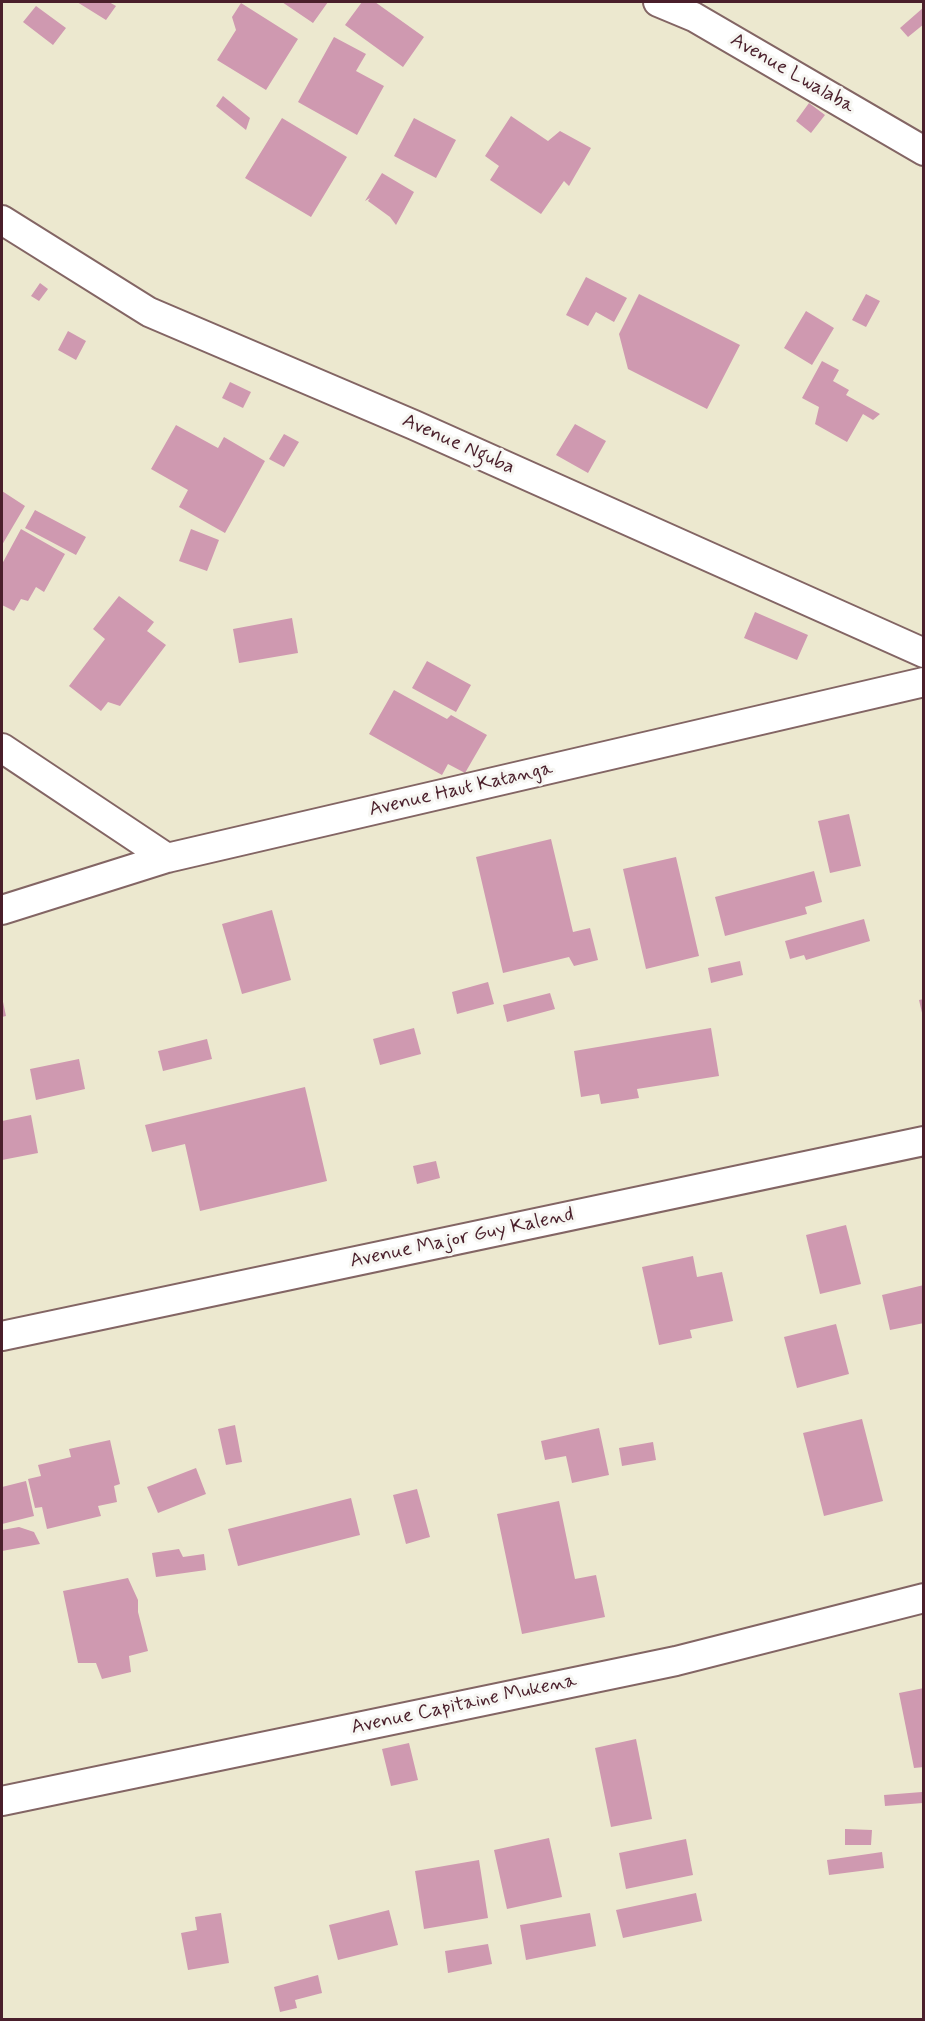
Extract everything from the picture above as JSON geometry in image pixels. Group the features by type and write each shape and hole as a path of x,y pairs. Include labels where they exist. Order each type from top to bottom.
{"street":[{"name":"Avenue Lwalaba","path":"658,2 694,17 924,151"},
{"name":"Avenue Nguba","path":"2,220 149,312 414,425 924,652"},
{"name":"Avenue Haut Katanga","path":"2,910 167,858 924,682"},
{"path":"2,748 167,858"},
{"name":"Avenue Major Guy Kalend","path":"2,1336 924,1141"},
{"name":"Avenue Capitaine Mukena","path":"2,1802 676,1661 924,1598"}],"building":[{"path":"77,2 109,2 116,6 106,20"},
{"path":"282,2 328,2 313,23"},
{"path":"362,2 375,2 424,37 403,67 345,25"},
{"path":"241,3 298,39 266,90 217,60 236,30 232,17"},
{"path":"36,6 66,28 53,45 23,22"},
{"path":"924,7 924,24 908,37 900,28"},
{"path":"334,37 366,54 356,71 384,86 357,135 298,102"},
{"path":"223,96 250,118 246,130 216,106"},
{"path":"809,103 825,115 811,133 796,121"},
{"path":"511,116 548,141 560,131 591,148 569,186 564,181 541,214 490,180 499,166 485,156"},
{"path":"282,118 347,157 311,217 245,178"},
{"path":"414,118 456,140 436,178 394,156"},
{"path":"382,173 414,192 396,225 390,217 368,201 370,198 365,201"},
{"path":"586,277 627,298 614,322 596,312 588,326 566,315"},
{"path":"40,283 48,289 39,301 31,296"},
{"path":"639,294 740,345 707,409 628,369 619,334"},
{"path":"866,294 880,301 866,327 852,320"},
{"path":"806,311 834,328 812,365 784,348"},
{"path":"68,331 86,341 76,360 58,350"},
{"path":"822,361 839,370 833,381 849,390 846,395 880,414 873,420 863,414 847,442 815,424 819,407 802,398"},
{"path":"230,382 251,392 243,408 222,398"},
{"path":"575,424 606,441 588,473 556,455"},
{"path":"176,425 218,448 224,437 265,461 225,533 179,507 188,490 151,469"},
{"path":"284,434 299,442 284,467 269,459"},
{"path":"2,491 25,506 2,545"},
{"path":"35,510 86,537 76,555 25,528"},
{"path":"21,529 65,554 44,592 36,587 28,601 21,599 14,611 2,605 2,564"},
{"path":"191,529 219,540 207,571 179,561"},
{"path":"119,596 154,622 147,631 166,645 120,706 108,702 101,711 69,686 105,639 93,629"},
{"path":"755,612 808,635 797,660 744,638"},
{"path":"292,618 298,653 239,663 233,629"},
{"path":"427,661 471,685 456,712 412,688"},
{"path":"394,690 447,719 451,715 487,735 465,773 448,764 442,775 369,734"},
{"path":"849,814 861,866 830,873 818,821"},
{"path":"551,839 573,932 590,928 598,960 574,966 569,957 503,973 476,857"},
{"path":"676,857 699,956 646,969 623,869"},
{"path":"814,871 822,902 805,907 807,914 725,936 715,897"},
{"path":"272,910 291,980 242,994 222,924"},
{"path":"864,919 870,941 806,960 804,955 790,959 785,941"},
{"path":"740,961 743,975 711,983 708,968"},
{"path":"488,982 494,1004 457,1014 452,992"},
{"path":"550,993 555,1009 507,1022 503,1005"},
{"path":"2,997 6,1016 2,1017"},
{"path":"924,999 924,1017 923,1017 919,1000"},
{"path":"414,1028 421,1054 380,1065 373,1039"},
{"path":"711,1028 719,1076 637,1089 639,1098 601,1104 599,1094 581,1097 574,1051"},
{"path":"207,1039 212,1059 163,1071 158,1051"},
{"path":"79,1059 85,1089 36,1100 30,1069"},
{"path":"305,1087 327,1181 200,1211 185,1144 152,1152 145,1125"},
{"path":"31,1115 38,1153 2,1160 2,1121"},
{"path":"436,1161 440,1178 417,1184 413,1166"},
{"path":"846,1225 861,1284 820,1294 806,1235"},
{"path":"693,1256 697,1277 722,1272 733,1321 690,1330 692,1338 659,1345 642,1267"},
{"path":"924,1285 924,1323 890,1330 882,1295"},
{"path":"836,1324 849,1374 797,1388 784,1337"},
{"path":"862,1419 883,1501 824,1516 803,1433"},
{"path":"235,1425 242,1462 226,1465 218,1429"},
{"path":"599,1428 609,1475 572,1483 566,1456 545,1460 541,1441"},
{"path":"110,1440 120,1484 114,1486 117,1502 98,1506 101,1516 47,1529 42,1507 35,1508 28,1479 41,1476 38,1465 71,1457 69,1449"},
{"path":"653,1442 656,1460 622,1466 619,1448"},
{"path":"196,1468 206,1494 158,1513 147,1487"},
{"path":"26,1481 34,1516 2,1524 2,1487"},
{"path":"417,1489 430,1537 406,1544 393,1495"},
{"path":"351,1498 360,1535 238,1566 228,1529"},
{"path":"559,1501 575,1579 596,1575 605,1617 522,1634 497,1514"},
{"path":"19,1527 34,1532 40,1544 2,1551 2,1530"},
{"path":"179,1549 183,1557 204,1554 206,1570 156,1577 152,1553"},
{"path":"128,1578 138,1600 138,1612 148,1651 129,1656 131,1672 102,1679 96,1663 78,1663 63,1591"},
{"path":"924,1688 924,1767 914,1768 899,1693"},
{"path":"636,1739 652,1819 611,1827 595,1748"},
{"path":"409,1743 418,1780 391,1786 382,1749"},
{"path":"922,1792 923,1803 885,1806 884,1795"},
{"path":"845,1829 872,1830 871,1845 845,1845"},
{"path":"549,1838 562,1897 507,1909 494,1850"},
{"path":"686,1839 693,1875 626,1889 619,1853"},
{"path":"882,1852 884,1868 829,1875 827,1860"},
{"path":"479,1860 488,1918 424,1929 415,1871"},
{"path":"696,1893 702,1921 623,1938 616,1910"},
{"path":"389,1910 398,1945 338,1960 329,1925"},
{"path":"221,1913 229,1963 188,1970 181,1933 197,1930 195,1917"},
{"path":"590,1913 596,1946 526,1960 520,1925"},
{"path":"488,1944 492,1964 448,1973 445,1951"},
{"path":"318,1975 322,1993 295,2000 297,2008 280,2012 274,1987"}]}
